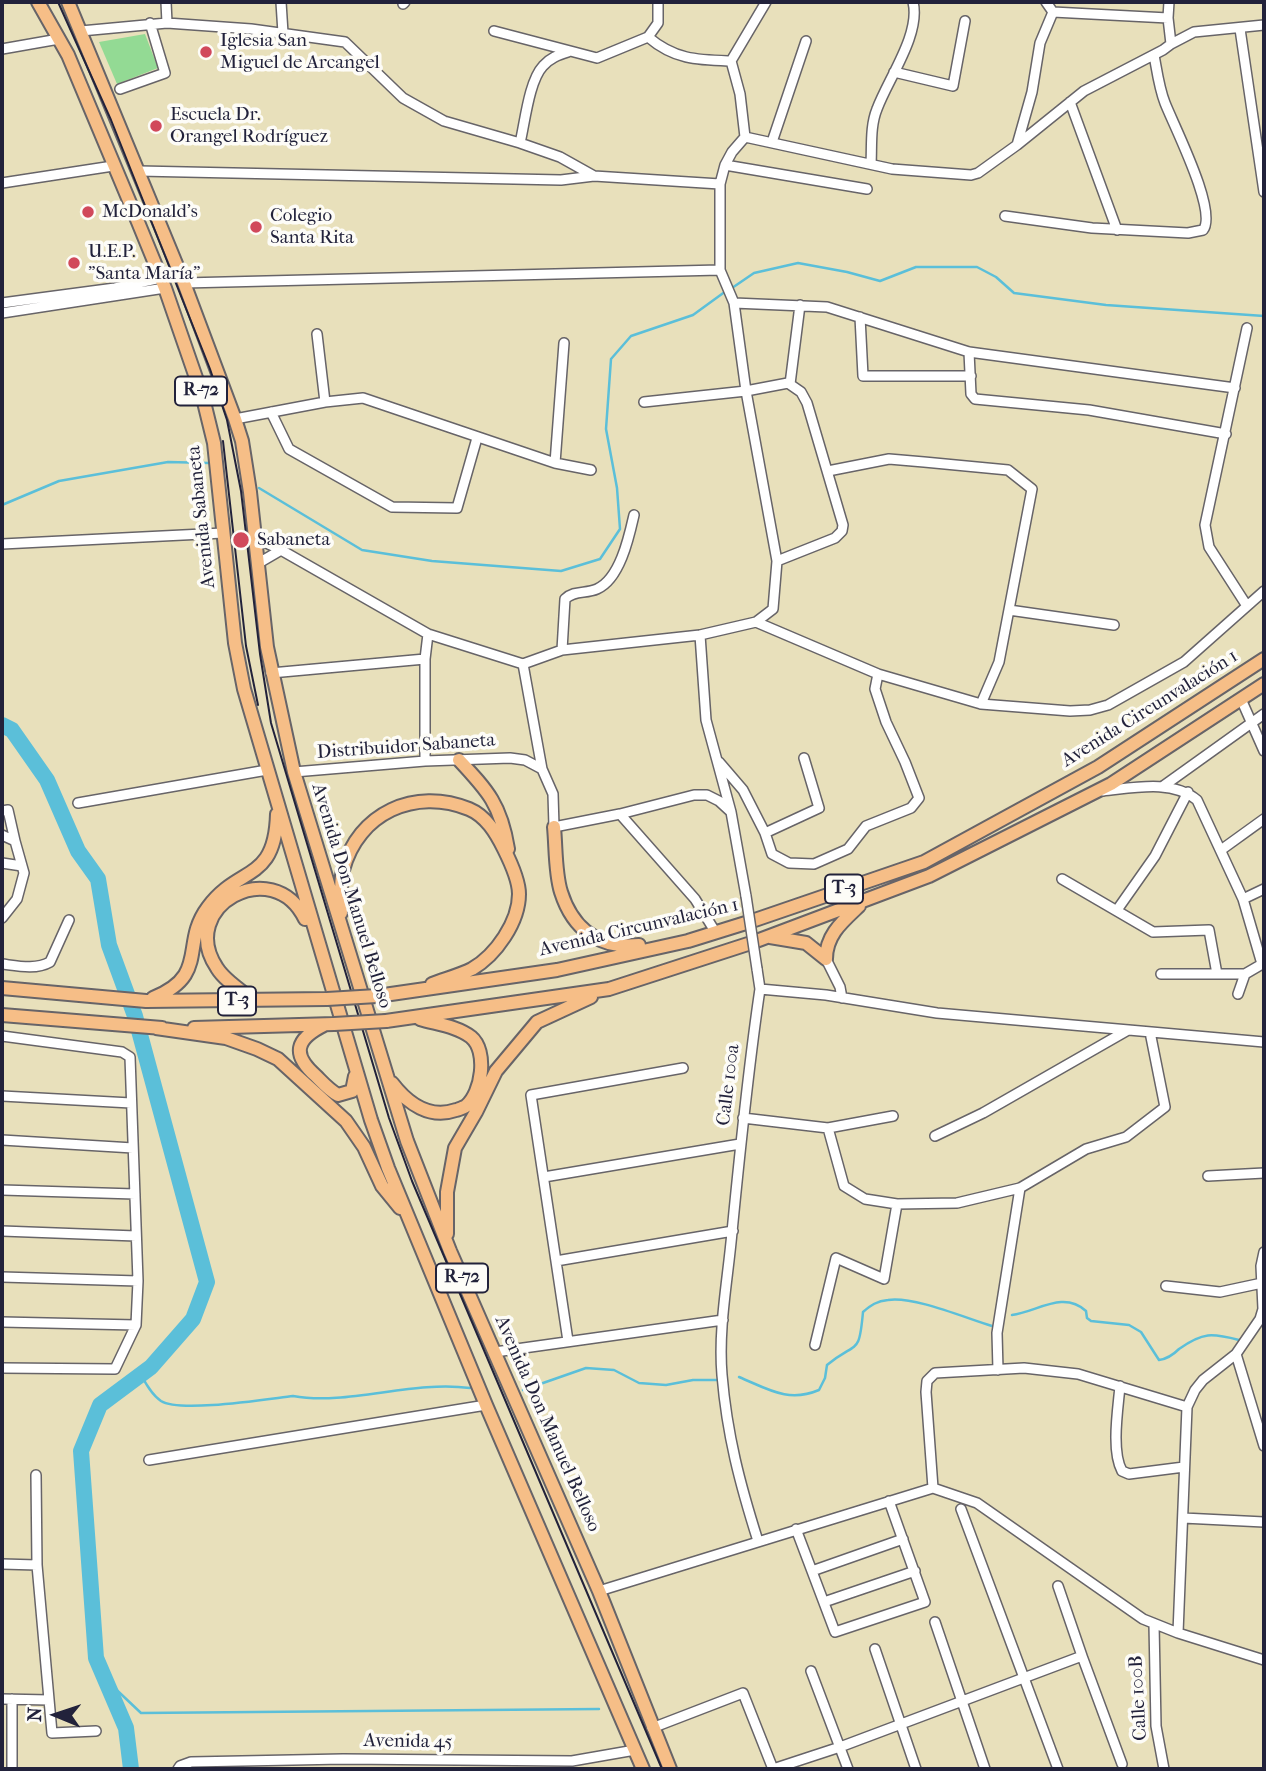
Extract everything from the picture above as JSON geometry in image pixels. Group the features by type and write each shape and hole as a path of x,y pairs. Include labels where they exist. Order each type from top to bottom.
{"main road":[{"name":"Avenida Sabaneta","path":"38,2 68,55 163,283 204,398 214,443 235,643 244,689 278,804"},
{"name":"R-72","path":"68,2 184,283 226,390 242,441 271,673 294,772"},
{"name":"Avenida Circunvalación 1","path":"2,988 146,1001 254,1001 377,996 557,970 688,941 925,862 1098,767 1264,659"},
{"name":"Avenida Circunvalación 1","path":"2,1014 43,1020 156,1028 329,1024 413,1018 609,989 767,937 929,876 1096,792 1264,684"},
{"path":"407,993 472,968 495,950 511,925 519,894 498,807 459,760"},
{"name":"Avenida Don Manuel Belloso","path":"294,772 407,1141 450,1251 600,1591 670,1769"},
{"path":"340,924 343,871 357,837 381,814 407,802 440,802 471,810 495,830 510,862"},
{"name":"R-72","path":"278,804 355,1069 388,1168 486,1405 643,1769"},
{"path":"146,1001 170,991 180,983 193,958 196,934 206,909 226,888 254,872 263,863 273,845 278,804"},
{"path":"554,827 561,891 574,921 602,943 625,946 688,941"},
{"path":"254,1001 218,970 210,955 208,926 225,900 248,890 267,888 285,894 300,908 320,948"},
{"path":"825,959 826,945 831,934 864,901"},
{"path":"767,937 806,943 825,959"},
{"path":"450,1251 446,1226 447,1192 455,1147 496,1071 537,1022 609,989"},
{"path":"386,1075 402,1097 420,1108 443,1115 466,1106 477,1087 481,1073 480,1055 473,1038 455,1028 413,1018"},
{"path":"2,1021 43,1020"},
{"path":"329,1024 313,1031 300,1047 299,1056 304,1066 338,1094 352,1091 355,1069"},
{"path":"156,1028 226,1038 278,1059 346,1121 364,1147 383,1186 409,1219"}],"street":[{"path":"166,2 167,23"},
{"path":"281,2 283,33"},
{"path":"494,31 597,58 648,37 658,23 658,2"},
{"path":"746,137 740,94 731,61 766,2"},
{"path":"871,164 875,112 912,27 915,10 913,2"},
{"path":"1046,2 1053,12"},
{"path":"1005,216 1117,230 1196,233 1203,230 1208,223 1205,207 1192,166 1164,101 1163,50 1169,2"},
{"path":"1053,12 1168,18"},
{"path":"1017,145 1032,92 1040,43 1053,12"},
{"path":"894,72 953,86 965,21"},
{"path":"120,89 165,73 150,23"},
{"path":"81,31 167,23 283,33 345,42 403,97 444,121 560,157 594,176"},
{"path":"746,137 892,169 971,175 986,168 1017,145 1084,91 1194,32 1264,25"},
{"path":"1240,29 1264,192"},
{"path":"648,37 662,49 690,60 731,61"},
{"path":"2,49 59,38"},
{"path":"772,142 806,41"},
{"path":"520,143 532,92 541,68 554,57 569,51"},
{"path":"1070,102 1117,230"},
{"path":"254,537 428,634 523,664 562,650 700,635 755,622 773,609 777,561 746,391 733,300 720,270 720,184 732,152 746,137"},
{"path":"725,165 867,188"},
{"path":"2,183 113,166"},
{"path":"139,171 561,180 594,176 720,184"},
{"path":"184,283 720,270"},
{"path":"2,303 163,283"},
{"path":"2,313 163,283"},
{"path":"733,300 827,307 969,352 1235,388"},
{"path":"790,384 800,305"},
{"path":"860,317 863,376 971,376"},
{"path":"1247,606 1209,547 1205,534 1248,328"},
{"path":"317,334 325,402"},
{"path":"555,463 564,343"},
{"path":"969,352 972,397 978,400 1088,410 1226,434"},
{"path":"644,402 746,391 777,384 790,384 801,392 807,403 843,525 842,531 835,538 777,561"},
{"path":"235,419 325,402 363,398 555,463 591,470"},
{"path":"271,412 289,449 392,507 457,508 477,438"},
{"path":"828,471 888,459 912,461 1007,470 1032,489 999,662 981,704"},
{"path":"562,650 565,599 571,594 598,589 615,572 628,540 634,515"},
{"path":"2,544 223,533"},
{"path":"257,564 281,550"},
{"path":"755,622 878,674 981,704 1090,710 1108,705 1184,662 1264,591"},
{"path":"1009,610 1114,625"},
{"path":"425,761 425,659 428,634"},
{"name":"Calle 100a","path":"700,635 706,720 731,812 760,989 740,1144 723,1320 722,1372 737,1475 758,1541"},
{"path":"271,673 425,659"},
{"path":"523,664 542,769 552,794 554,827 694,795 707,795 731,812"},
{"path":"716,758 743,790 765,833 772,854 789,863 814,864 848,849 866,826 911,808 919,798 886,722 875,689 878,674"},
{"path":"1241,699 1264,751"},
{"path":"1162,786 1264,713"},
{"name":"Distribuidor Sabaneta","path":"294,772 425,761 510,758 525,760 542,769"},
{"path":"765,833 819,808 804,758"},
{"path":"78,803 267,770"},
{"path":"1096,792 1162,786 1188,792 1197,800 1242,899 1263,963 1245,974 1161,974"},
{"path":"1117,910 1155,856 1188,792"},
{"path":"2,811 8,810 24,873 18,899 2,918"},
{"path":"620,814 695,899 716,933"},
{"path":"1221,850 1264,819"},
{"path":"2,835 15,841"},
{"path":"2,863 22,866"},
{"path":"1062,879 1153,932 1209,930 1217,974"},
{"path":"1242,899 1264,889"},
{"path":"2,964 30,967 50,962 69,920"},
{"path":"825,959 840,986 842,998"},
{"path":"1238,994 1245,974"},
{"path":"760,989 937,1013 1264,1042"},
{"path":"935,1136 983,1113 1128,1030"},
{"path":"828,1128 844,1186 865,1199 897,1204 957,1203 1020,1188 1086,1149 1126,1137 1165,1107 1150,1032"},
{"path":"2,1036 122,1052 130,1057 138,1281 136,1325 117,1367 112,1370 2,1368"},
{"path":"568,1341 531,1095 683,1068"},
{"path":"2,1096 131,1102"},
{"path":"743,1118 828,1128 893,1116"},
{"path":"2,1140 133,1148"},
{"path":"544,1177 740,1144"},
{"path":"1208,1176 1264,1173"},
{"path":"998,1370 998,1333 1020,1188"},
{"path":"2,1190 135,1194"},
{"path":"815,1345 836,1258 884,1279 897,1204"},
{"path":"2,1231 136,1236"},
{"path":"556,1261 733,1231"},
{"path":"1178,1633 1187,1407 1203,1380 1236,1354 1260,1319 1261,1266 1264,1252"},
{"path":"2,1277 138,1281"},
{"path":"1166,1286 1220,1292 1262,1283"},
{"path":"495,1352 723,1320"},
{"path":"2,1322 136,1325"},
{"path":"1236,1354 1264,1442"},
{"path":"933,1488 927,1381 935,1373 1024,1368 1078,1374 1187,1407"},
{"path":"1120,1386 1117,1433 1118,1463 1122,1471 1129,1474 1184,1467"},
{"path":"149,1460 486,1405"},
{"path":"36,1475 37,1565 52,1733 96,1731"},
{"path":"600,1591 933,1488 976,1503 1154,1625 1264,1660"},
{"path":"796,1529 835,1632 925,1602 890,1501"},
{"path":"961,1509 1058,1769"},
{"path":"1183,1518 1264,1522"},
{"path":"812,1571 903,1539"},
{"path":"2,1564 37,1565"},
{"path":"824,1602 915,1571"},
{"path":"1058,1586 1122,1764"},
{"path":"935,1622 985,1769"},
{"name":"Calle 100B","path":"1154,1625 1155,1715 1164,1769"},
{"path":"874,1649 916,1769"},
{"path":"652,1728 743,1693 772,1769 840,1747 1082,1656"},
{"path":"811,1671 848,1769"},
{"path":"12,1769 7,1699 49,1700"},
{"name":"Avenida 45","path":"179,1768 191,1762 252,1766 574,1765 635,1750"}],"green space":[{"path":"145,34 158,68 117,84 99,42"}],"waterway":[{"path":"732,288 754,273 798,263 880,281 916,267 977,267 996,277 1014,293 1106,305 1264,316"},
{"path":"259,488 362,550 432,561 561,571 600,559 620,529 617,488 606,429 611,359 631,336 693,315 726,291"},
{"path":"2,505 59,481 168,462 209,463"},
{"path":"2,725 12,730 47,780 78,851 98,879 109,945 135,1016 207,1282 193,1319 151,1367 100,1405 81,1451 96,1658 126,1728 131,1769"},
{"path":"739,1377 788,1395 808,1394 819,1390 827,1365 858,1342 863,1312 884,1301 925,1304 992,1326"},
{"path":"1012,1315 1050,1304 1068,1302 1086,1311 1087,1318 1091,1321 1129,1325 1141,1332 1159,1360 1201,1337 1214,1335 1239,1340"},
{"path":"523,1390 586,1368 614,1370 639,1383 666,1385 693,1380 717,1380"},
{"path":"141,1375 152,1393 161,1401 186,1406 293,1396 336,1398 426,1387 470,1388"},
{"path":"104,1678 141,1713 599,1709"}],"tram line":[{"path":"58,2 111,120 210,369 227,420 241,491 271,723 389,1118 412,1181 662,1769"},
{"path":"223,441 246,646 258,705"}],"place":[{"name":"Iglesia San Miguel de Arcangel","path":"206,52"},
{"name":"Escuela Dr. Orangel Rodríguez","path":"156,126"},
{"name":"McDonald's","path":"88,212"},
{"name":"Colegio Santa Rita","path":"256,227"},
{"name":"U.E.P. \"Santa María\"","path":"74,263"},
{"name":"Sabaneta","path":"241,540"}]}
